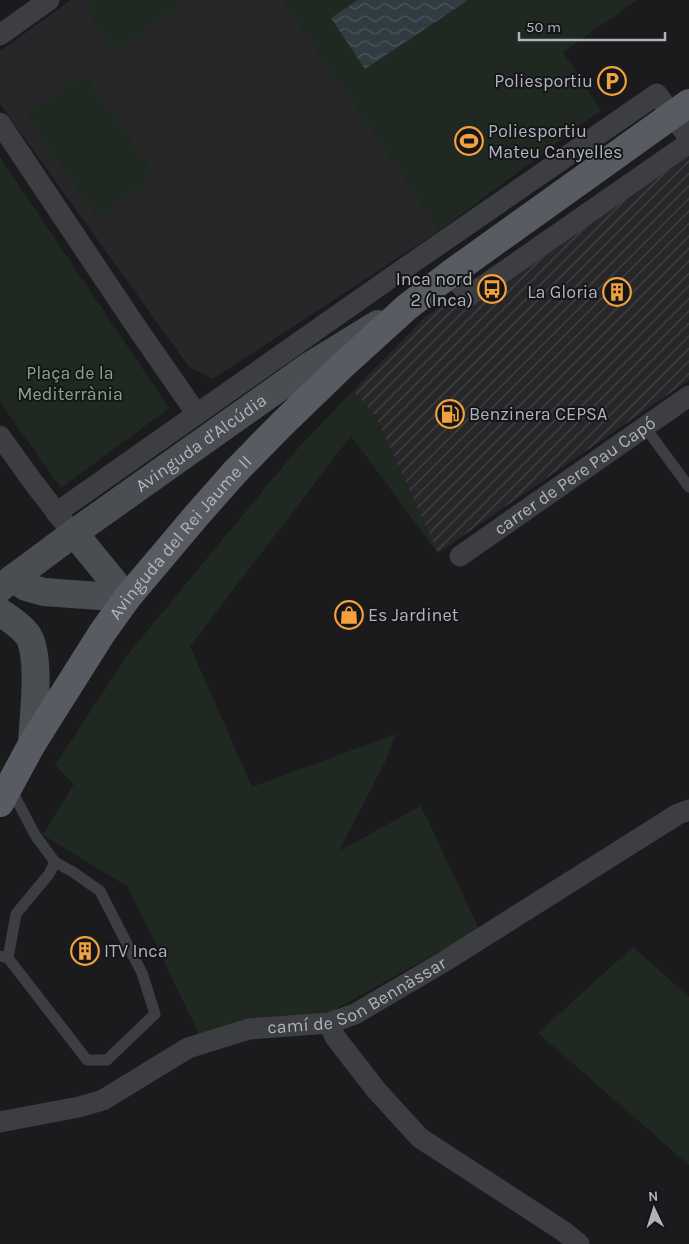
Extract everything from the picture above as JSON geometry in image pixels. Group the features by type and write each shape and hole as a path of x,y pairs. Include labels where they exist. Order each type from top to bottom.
{"main road":[{"name":"Avinguda del Rei Jaume II","path":"5,794 32,744 102,633 127,598 197,514 235,472 342,366 407,307 680,109"}],"street":[{"path":"0,35 49,0"},
{"path":"56,513 196,413 657,94 680,109 689,138"},
{"path":"0,124 196,413"},
{"path":"450,274 470,295 689,143"},
{"name":"Avinguda d'Alcúdia","path":"7,583 74,533 308,367 407,307"},
{"name":"carrer de Pere Pau Capó","path":"460,556 689,396"},
{"path":"0,436 56,513 127,598"},
{"path":"7,583 44,592 127,598"},
{"path":"0,612 26,633 33,644 36,667 32,744"},
{"name":"camí de Son Bennàssar","path":"0,1122 79,1107 103,1100 188,1048 248,1029 329,1023 355,1014 445,961 678,814 689,810"},
{"path":"329,1023 335,1037 359,1068 415,1133 563,1231 579,1244"}],"lane":[{"path":"645,427 689,487"},
{"path":"5,794 55,862 100,891 142,973 155,1014 107,1060 87,1060 4,957 16,914 49,874 55,862"}],"shaded area":[{"path":"71,0 282,0 325,60 439,231 213,379 189,367 0,104 0,51"},
{"path":"689,131 689,380 438,553 376,417 353,391 425,317"}],"green space":[{"path":"95,0 187,0 116,52 83,8"},
{"name":"Poliesportiu Mateu Canyelles","path":"282,0 637,0 563,52 601,110 439,231"},
{"path":"85,73 155,175 97,219 25,114"},
{"name":"Plaça de la Mediterrània","path":"0,157 169,408 61,488 0,402"},
{"path":"353,391 376,417 438,553 351,436 190,646 252,787 396,734 385,762 339,851 421,806 479,929 331,1012 199,1034 128,887 43,835 74,784 55,765 129,653 299,447"},
{"path":"633,947 689,997 689,1165 538,1033"}],"water":[{"path":"358,0 468,0 365,69 331,18"}],"place":[{"name":"Poliesportiu","path":"612,81"},
{"name":"Poliesportiu Mateu Canyelles","path":"469,141"},
{"name":"Inca nord 2 (Inca)","path":"492,289"},
{"name":"La Gloria","path":"617,292"},
{"name":"Benzinera CEPSA","path":"450,414"},
{"name":"Es Jardinet","path":"349,615"},
{"name":"ITV Inca","path":"85,951"}]}
